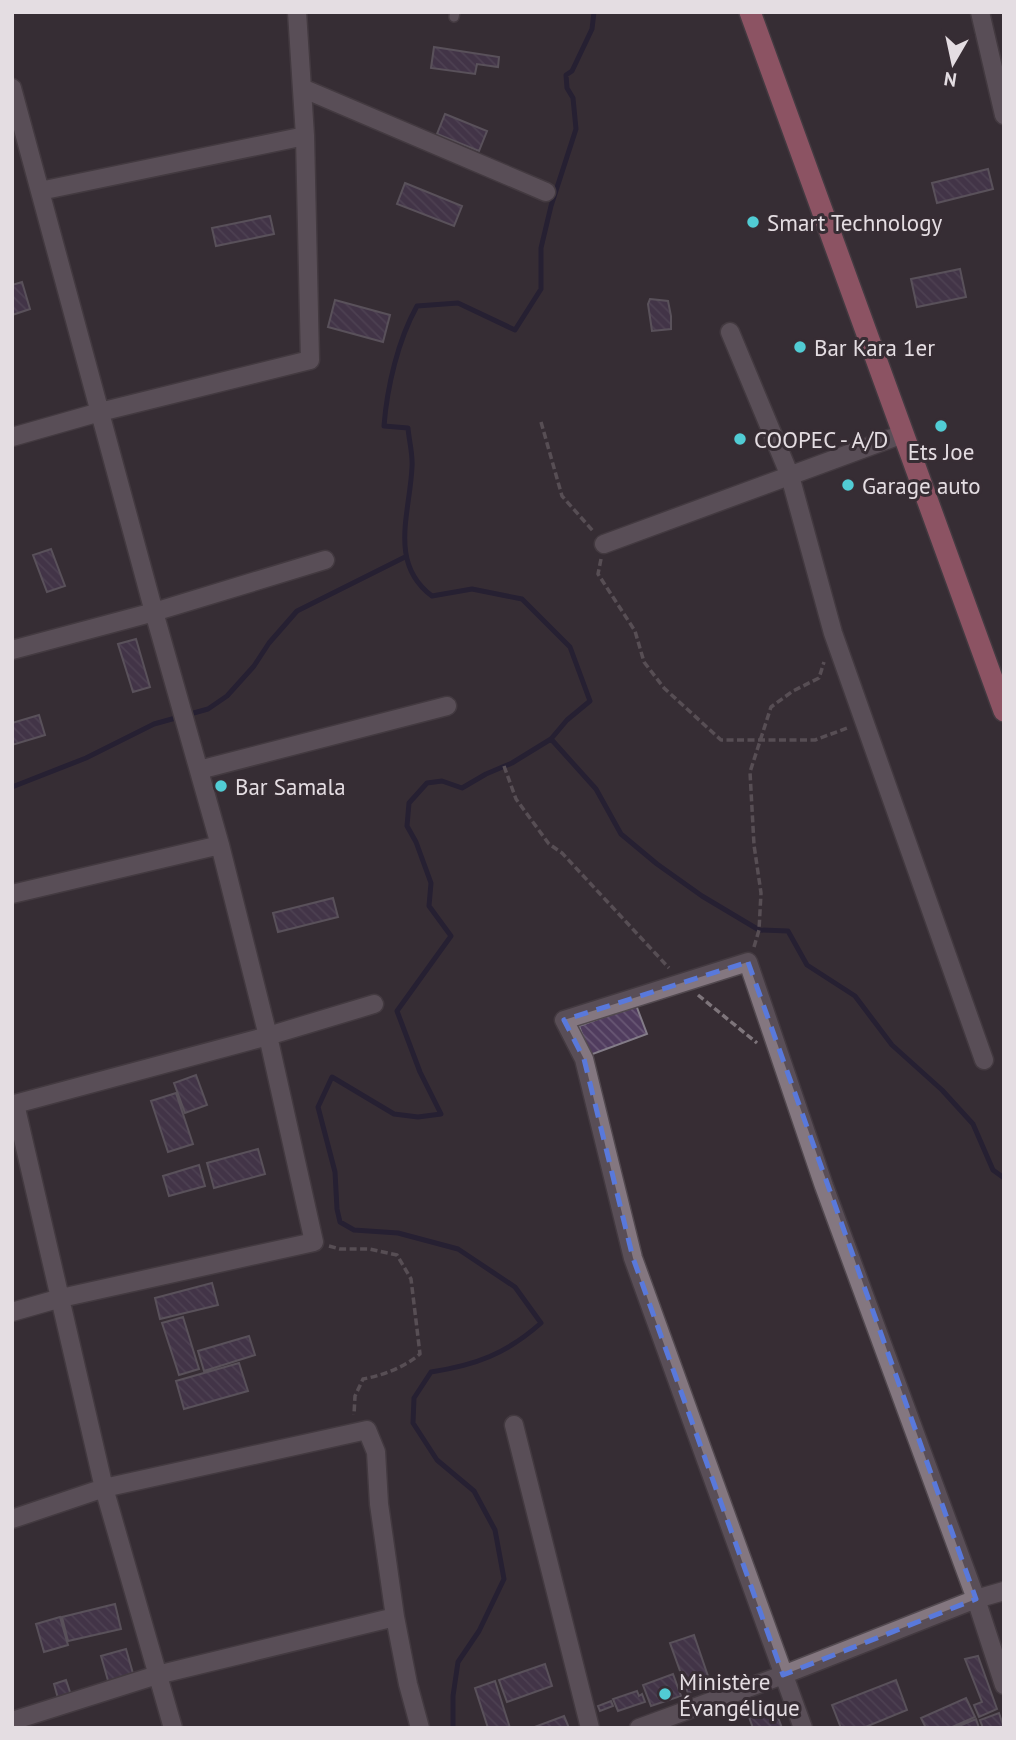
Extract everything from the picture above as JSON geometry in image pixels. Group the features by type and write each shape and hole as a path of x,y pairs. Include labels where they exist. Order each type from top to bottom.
{"highway":[{"path":"750,12 1004,711"}],"street":[{"path":"12,438 100,411 310,360 305,136 298,12"},
{"path":"980,12 1004,115"},
{"path":"12,88 220,845 268,1036 314,1242 61,1298 12,1312"},
{"path":"302,88 546,192"},
{"path":"40,191 305,136"},
{"path":"730,332 790,477 833,633 984,1060"},
{"path":"604,544 903,434"},
{"path":"12,650 154,612 325,560"},
{"path":"199,770 447,706"},
{"path":"12,894 220,845"},
{"path":"803,1728 633,1258 584,1059 564,1020 748,962 824,1186 976,1599 1004,1685"},
{"path":"173,1728 104,1488 13,1102 268,1036 374,1004"},
{"path":"514,1425 590,1728"},
{"path":"12,1519 104,1488 367,1430 376,1452 379,1504 395,1617 420,1728"},
{"path":"639,1728 976,1599 1004,1591"},
{"path":"12,1721 157,1675 395,1617"}],"path":[{"path":"541,422 562,496 604,544 598,574 635,631 644,662 664,688 721,740 815,740 836,730 865,723"},
{"path":"748,962 760,930 761,893 754,845 750,772 771,706 819,678 833,633"},
{"path":"504,766 516,799 549,844 562,853 683,983 784,1067"},
{"path":"314,1242 340,1249 369,1249 397,1255 411,1279 420,1354 408,1364 362,1379 355,1396 354,1417 367,1430"}],"highlighted area":[{"path":"748,962 976,1599 783,1675 633,1258 584,1059 564,1020"}],"building":[{"path":"434,47 499,57 498,67 477,64 475,74 431,68"},
{"path":"445,114 487,131 479,151 437,134"},
{"path":"988,169 993,189 937,203 932,183"},
{"path":"405,183 462,206 454,226 397,204"},
{"path":"270,216 274,234 216,246 212,228"},
{"path":"960,269 966,297 917,307 911,279"},
{"path":"22,282 30,309 12,315 12,285"},
{"path":"650,299 668,301 671,329 652,331 648,304"},
{"path":"335,300 390,315 383,342 328,327"},
{"path":"51,549 65,586 47,592 33,555"},
{"path":"136,639 150,687 133,692 118,644"},
{"path":"39,715 45,735 12,745 12,723"},
{"path":"333,898 338,917 278,932 273,913"},
{"path":"636,1005 647,1034 590,1055 579,1026"},
{"path":"196,1075 207,1105 185,1113 174,1083"},
{"path":"176,1093 193,1144 168,1152 151,1101"},
{"path":"258,1149 265,1174 214,1188 207,1163"},
{"path":"199,1165 205,1186 169,1196 163,1176"},
{"path":"212,1283 218,1305 160,1319 155,1298"},
{"path":"183,1317 199,1369 179,1375 162,1323"},
{"path":"249,1336 255,1355 204,1371 198,1351"},
{"path":"239,1363 248,1391 184,1409 176,1381"},
{"path":"115,1604 121,1629 68,1641 62,1617"},
{"path":"60,1617 68,1645 44,1652 36,1624"},
{"path":"694,1635 711,1685 688,1693 670,1643"},
{"path":"126,1649 134,1677 109,1684 101,1656"},
{"path":"978,1656 997,1709 979,1717 974,1705 982,1702 965,1659"},
{"path":"545,1664 552,1686 507,1702 499,1680"},
{"path":"673,1674 681,1696 651,1706 643,1685"},
{"path":"66,1680 72,1698 59,1702 54,1684"},
{"path":"896,1680 907,1710 863,1728 841,1728 832,1705"},
{"path":"495,1681 510,1728 488,1728 475,1688"},
{"path":"637,1691 639,1696 642,1694 645,1702 618,1711 613,1699"},
{"path":"966,1698 975,1717 950,1728 926,1728 921,1718"},
{"path":"611,1701 613,1706 600,1711 598,1706"},
{"path":"774,1707 782,1728 753,1728 749,1717"},
{"path":"999,1713 1004,1728 983,1728 980,1720"},
{"path":"564,1716 569,1728 532,1728"},
{"path":"976,1719 979,1728 959,1728 959,1726"}],"waterway":[{"path":"453,1728 453,1696 458,1662 479,1631 504,1579 495,1530 474,1491 437,1460 413,1423 414,1398 431,1372 462,1366 490,1356 515,1343 541,1323 515,1287 458,1249 398,1233 354,1230 340,1222 335,1172 318,1107 332,1077 394,1114 418,1117 441,1114 420,1072 397,1011 451,936 429,906 431,883 407,826 409,803 427,783 442,781 462,788 512,763 551,739 567,720 590,701 570,647 522,599 472,589 432,596 418,583 406,553 406,519 412,462 408,428 384,426 394,364 417,306 458,303 515,330 541,289 541,248 551,206 576,129 573,98 567,88 566,75 572,71 592,29 594,12"},
{"path":"12,787 86,758 154,724 208,709 227,696 297,611 405,557"},
{"path":"551,739 596,789 621,834 657,864 702,896 759,930 788,931 807,965 855,996 892,1045 942,1090 973,1124 993,1170 1004,1178"}],"place":[{"name":"Smart Technology","path":"753,222"},
{"name":"Bar Kara 1er","path":"800,347"},
{"name":"Ets Joe","path":"941,426"},
{"name":"COOPEC - A/D","path":"740,439"},
{"name":"Garage auto","path":"848,485"},
{"name":"Bar Samala","path":"221,786"},
{"name":"Ministère Évangélique","path":"665,1694"}]}
